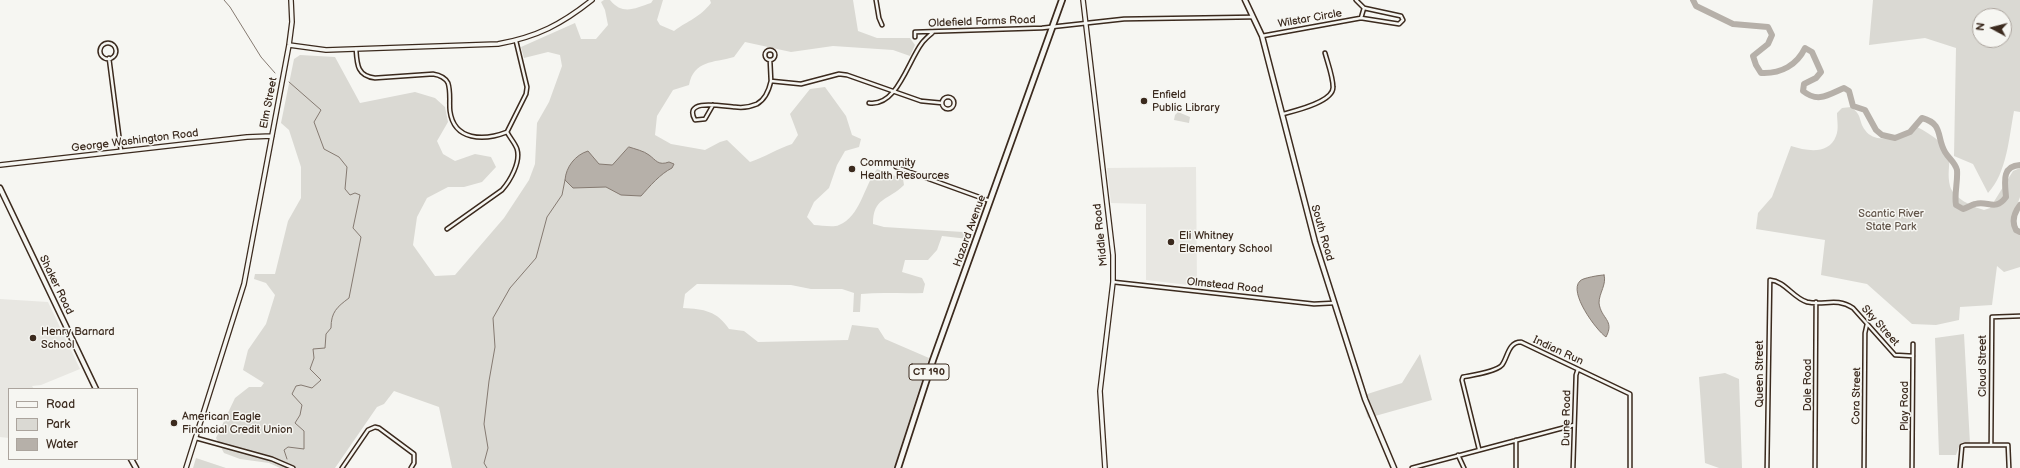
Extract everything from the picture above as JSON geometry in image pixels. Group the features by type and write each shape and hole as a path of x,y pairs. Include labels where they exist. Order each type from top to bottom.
{"main road":[{"name":"Hazard Avenue","path":"898,468 936,352 1062,0"},
{"name":"South Road","path":"1245,0 1262,36 1296,174 1364,399 1394,468"},
{"name":"Shaker Road","path":"0,188 96,388"}],"street":[{"name":"Elm Street","path":"186,468 244,284 289,45 292,22 291,0"},
{"path":"289,45 312,49 356,49 482,45 516,41 557,26 592,0"},
{"path":"876,0 879,18 882,25"},
{"name":"Middle Road","path":"1083,0 1113,255 1113,282 1100,391 1105,468"},
{"name":"Wilstar Circle","path":"1262,36 1362,18 1399,24 1403,20 1401,16 1364,8 1356,0"},
{"path":"1362,18 1364,8"},
{"name":"Oldefield Farms Road","path":"915,37 915,32 1053,27 1124,18 1253,17"},
{"path":"869,103 876,104 884,101 893,92 922,43 934,32"},
{"path":"507,132 527,90 516,41"},
{"path":"106,43 112,44 116,49 115,55 109,58 104,57 100,51 101,47 106,43"},
{"path":"356,49 358,68 366,76 375,78 399,75 433,74 444,78 448,84 452,120 458,130 466,136 480,138 507,132"},
{"path":"713,105 705,119 695,120 693,111 696,107 704,104 713,105 736,108 756,104 763,99 769,90 771,81 770,60 765,56 765,53 769,50 775,55 774,58 770,60"},
{"path":"1282,115 1314,104 1331,95 1334,88 1325,53"},
{"path":"109,58 120,151"},
{"path":"771,81 801,84 839,74 847,75 921,101 942,104 946,108 950,109 954,102 953,99 948,97 944,98 942,104"},
{"path":"447,229 502,190 508,182 517,156 516,148 507,132"},
{"name":"George Washington Road","path":"0,165 247,137 272,136"},
{"path":"896,166 991,201"},
{"name":"Sky Street","path":"1770,280 1780,283 1808,302 1832,301 1848,304 1895,355 1913,356"},
{"name":"Queen Street","path":"1767,468 1770,280"},
{"name":"Olmstead Road","path":"1113,282 1312,304 1334,303"},
{"name":"Dale Road","path":"1815,468 1816,302"},
{"name":"Cloud Street","path":"1991,444 1992,317 2020,316"},
{"name":"Cora Street","path":"1864,468 1865,333 1867,324"},
{"name":"Indian Run","path":"1479,449 1462,385 1464,377 1501,366 1512,346 1516,342 1521,342 1630,394 1630,468"},
{"name":"Play Road","path":"1912,468 1914,344"},
{"name":"Dune Road","path":"1573,468 1576,375 1578,369"},
{"path":"1412,468 1574,425"},
{"path":"342,468 368,430 375,427 414,454 414,463 411,468"},
{"path":"196,438 272,459 294,468"},
{"path":"1516,440 1516,468"},
{"path":"1960,468 1962,446 1991,444 2008,445 2009,468"},
{"path":"1458,456 1464,468"}],"shaded area":[{"name":"Eli Whitney Elementary School","path":"1196,167 1197,286 1146,280 1146,204 1111,203 1107,168"},
{"name":"Henry Barnard School","path":"0,299 48,302 80,369 41,385 32,386 33,388 8,388 8,438 0,437"}],"green space":[{"path":"604,0 610,0 620,8 629,9 651,3 653,0 663,0 657,20 660,25 674,31 702,12 711,3 710,0 853,0 858,31 877,38 910,38 915,45 910,56 893,50 833,46 791,52 745,42 734,57 712,62 700,67 695,71 689,85 673,90 657,116 655,135 671,144 705,150 727,140 750,162 792,144 798,135 790,114 810,89 825,87 846,116 852,135 861,139 859,147 845,151 837,165 829,188 814,202 807,217 814,225 834,226 846,221 857,208 872,176 877,169 903,179 904,185 882,200 876,209 873,224 884,227 963,232 969,235 968,239 942,236 937,250 928,260 905,260 902,272 922,278 925,284 923,293 861,294 860,312 853,312 854,293 842,289 811,289 791,285 697,284 685,294 683,308 704,310 709,312 720,318 729,329 744,331 758,342 848,340 852,325 878,328 885,339 929,358 894,468 452,468 439,407 394,391 384,404 377,407 335,468 280,468 269,463 240,459 224,453 216,438 235,398 249,387 261,387 264,383 243,370 248,350 266,324 275,295 266,283 254,279 255,274 275,274 288,221 301,198 301,167 289,130 281,123 294,59 300,55 335,57 360,103 415,92 435,98 445,107 448,122 437,141 443,154 455,161 475,154 491,157 496,167 482,182 464,187 448,187 427,198 417,217 413,245 435,276 455,275 504,218 529,180 535,164 537,123 549,102 562,66 560,55 548,52 524,58 521,47 575,23 581,39 596,39 608,25 605,10 601,2"},
{"path":"1873,0 2020,0 2020,112 2014,111 2009,143 2003,165 1994,185 1988,193 1973,164 1954,156 1956,48 1925,38 1869,45"},
{"name":"Scantic River State Park","path":"1851,107 1859,116 1865,130 1876,138 1890,138 1898,136 1917,127 1935,138 1942,144 1949,155 1949,178 1952,190 1959,198 1980,209 1984,210 1990,208 2013,171 2020,168 2020,197 2013,217 2014,225 2020,232 2020,267 2004,272 1997,266 1992,305 1960,307 1959,320 1936,325 1912,324 1867,284 1821,275 1825,240 1756,229 1758,213 1772,197 1791,146 1817,150 1828,146 1833,142 1837,134 1837,113 1842,108"},
{"path":"1178,112 1190,117 1189,123 1174,120 1175,115"},
{"path":"1964,334 1970,444 1959,447 1956,455 1939,455 1935,338"},
{"path":"1420,354 1432,400 1368,418 1361,396 1402,383"},
{"path":"1725,373 1739,379 1742,468 1719,468 1705,463 1699,377"},
{"path":"196,458 226,468 193,468"}],"water":[{"path":"629,147 645,152 660,163 669,162 674,164 672,168 659,177 641,196 621,195 606,187 573,188 565,180 569,166 579,155 588,151 599,164 612,165"},
{"path":"1604,275 1605,278 1599,303 1609,327 1606,337 1590,319 1580,302 1577,286 1581,280"}],"waterway":[{"path":"224,0 230,7 261,57 275,73"},
{"path":"1693,0 1696,6 1733,24 1768,27 1772,35 1768,44 1753,56 1761,73 1775,72 1788,67 1798,59 1805,48 1812,52 1821,72 1816,78 1804,84 1803,91 1808,95 1813,97 1823,97 1844,88 1849,91 1853,106 1865,110 1876,130 1882,135 1895,138 1910,132 1922,118 1934,124 1937,127 1945,152 1956,167 1956,205 1963,209 1980,203 1995,205 2002,201 2006,197 2005,181 2007,172 2010,168 2020,165"},
{"path":"287,459 284,450 288,447 304,449 304,431 295,423 300,415 302,405 292,394 296,386 301,385 312,388 321,380 310,369 314,358 313,349 325,348 326,334 331,328 332,318 338,307 349,298 361,237 353,228 360,195 355,193 350,195 345,189 347,167 339,157 324,149 314,122 321,110 289,82"},
{"path":"487,468 484,463 488,448 484,424 495,347 493,318 510,288 536,258 547,217 562,195 565,180"},
{"path":"2020,205 2013,220 2014,227 2020,232"}],"place":[{"name":"Enfield Public Library","path":"1144,101"},
{"name":"Community Health Resources","path":"852,169"},
{"name":"Eli Whitney Elementary School","path":"1171,242"},
{"name":"Henry Barnard School","path":"33,338"},
{"name":"American Eagle Financial Credit Union","path":"174,423"}]}
